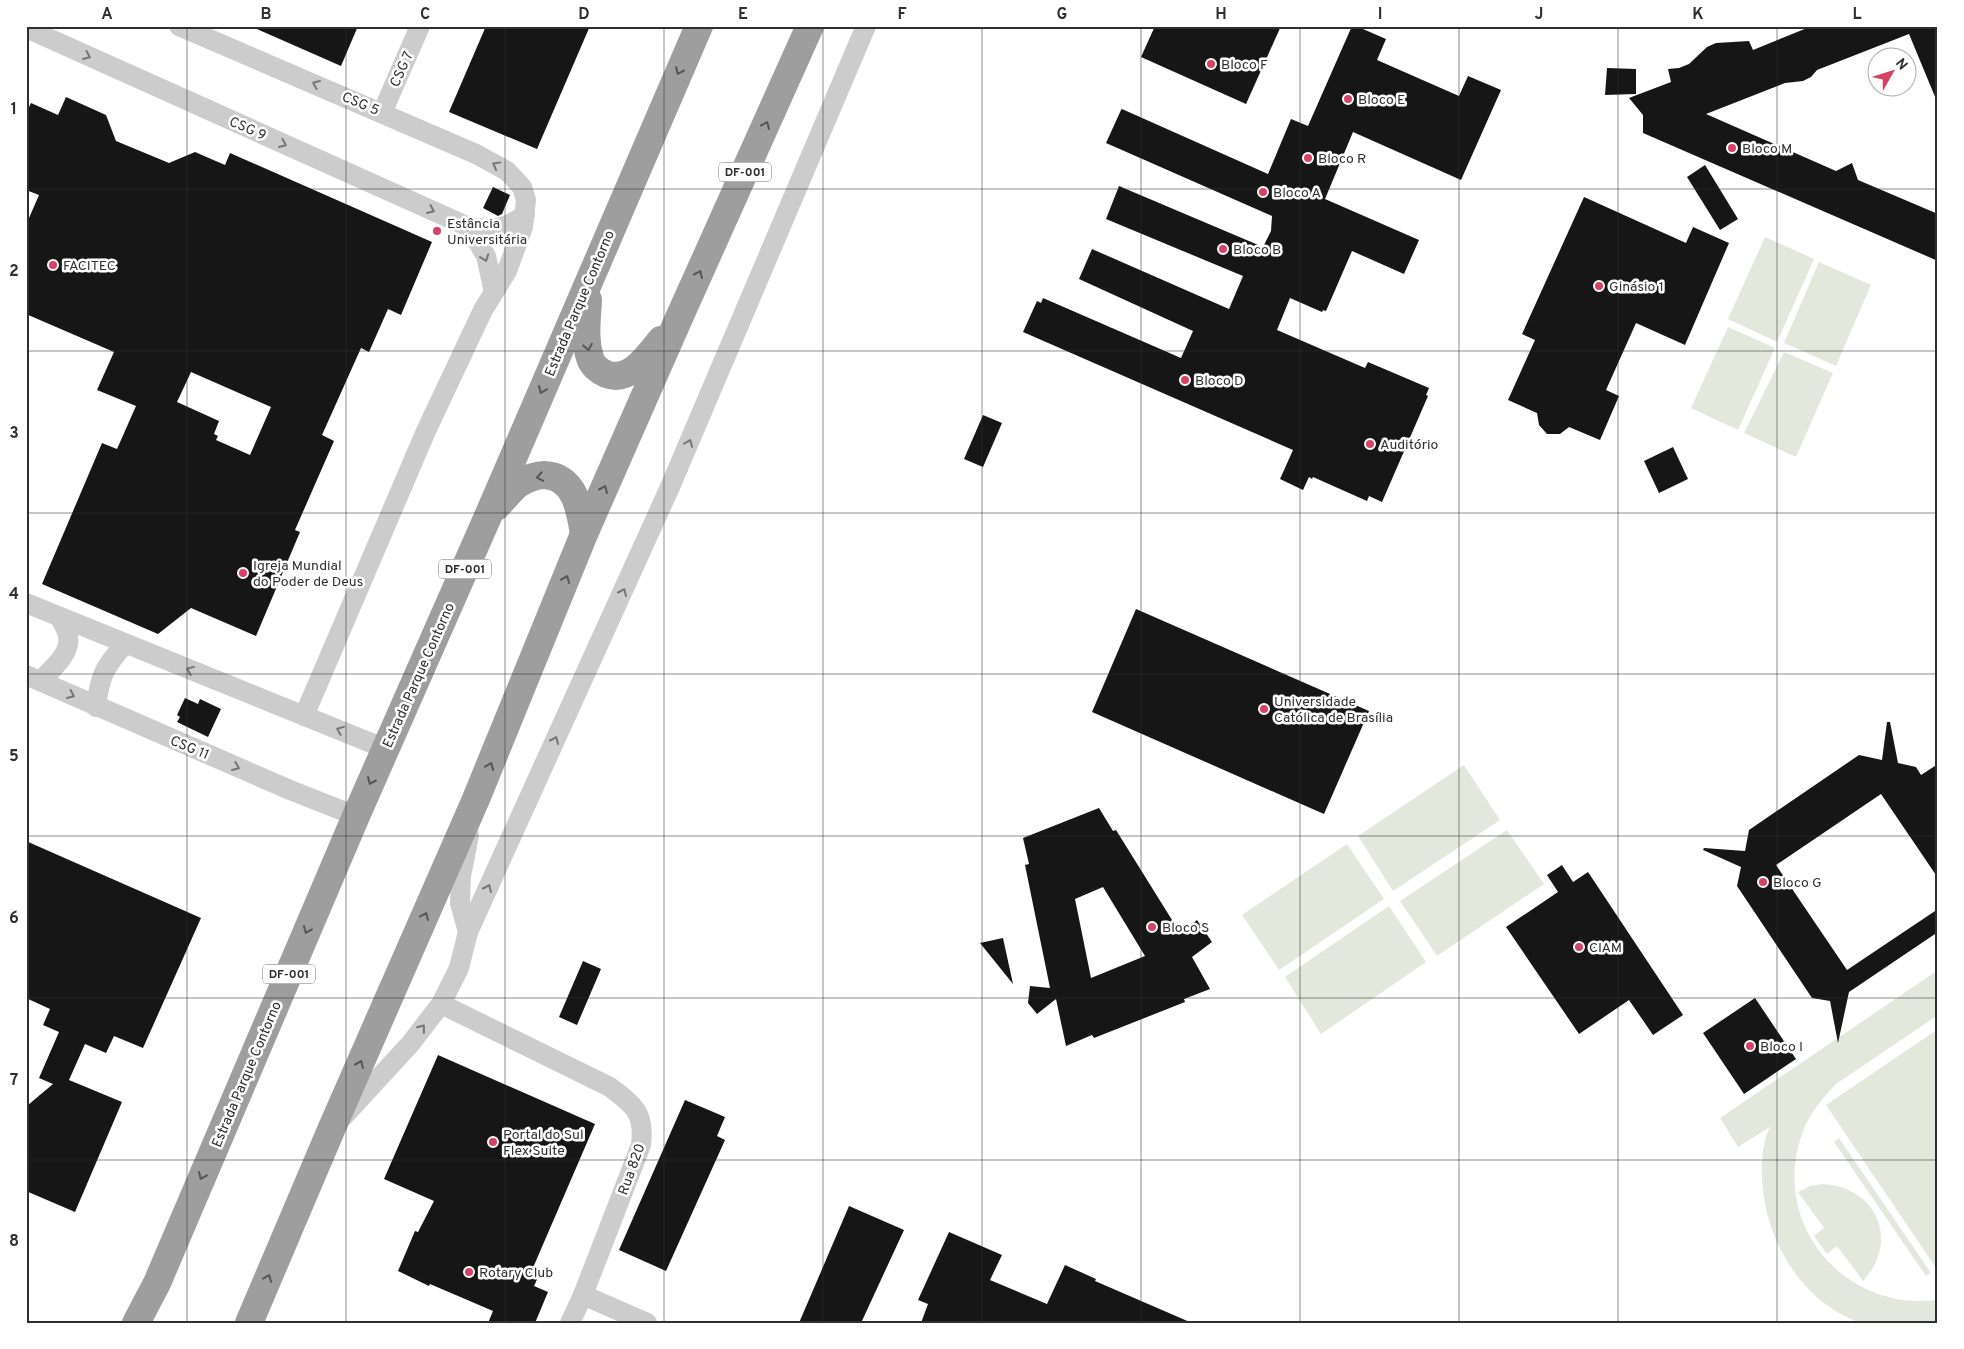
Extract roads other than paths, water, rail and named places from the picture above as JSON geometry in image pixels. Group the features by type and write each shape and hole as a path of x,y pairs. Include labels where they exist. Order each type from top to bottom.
{"highway":[{"name":"Estrada Parque Contorno","path":"136,1323 157,1283 356,816 489,514 699,26"},
{"name":"DF-001","path":"249,1323 476,799 584,534 810,26"},
{"path":"589,281 586,338 590,361 600,372 612,376 623,376 642,364 679,318"},
{"path":"489,514 519,484 538,475 552,476 564,481 574,494 581,512 584,534"}],"street":[{"name":"CSG 5","path":"178,26 476,154 507,171 522,188 526,208"},
{"name":"CSG 7","path":"382,112 420,26"},
{"path":"331,1130 411,1042 441,1004 459,968 468,932 670,487 866,26"},
{"name":"CSG 9","path":"26,28 58,34 469,227 497,230 512,224 526,208"},
{"path":"304,716 426,431 484,310 508,272 524,227 526,208"},
{"path":"469,227 486,256 497,288"},
{"path":"26,603 386,748"},
{"path":"33,678 62,656 68,645 68,635 60,618"},
{"path":"96,707 103,671 125,644"},
{"name":"CSG 11","path":"33,678 290,790 356,816"},
{"path":"468,932 460,902 461,876 476,799"},
{"name":"Rua 820","path":"441,1004 610,1087 627,1100 639,1115 643,1132 641,1145 583,1295 570,1323"},
{"path":"583,1295 647,1323"}],"place":[{"name":"Bloco F","path":"1211,64"},
{"name":"Bloco E","path":"1348,99"},
{"name":"Bloco M","path":"1732,148"},
{"name":"Bloco R","path":"1308,158"},
{"name":"Bloco A","path":"1263,192"},
{"name":"Estância Universitária","path":"437,231"},
{"name":"Bloco B","path":"1223,249"},
{"name":"FACITEC","path":"53,265"},
{"name":"Ginásio 1","path":"1599,286"},
{"name":"Bloco D","path":"1185,380"},
{"name":"Auditório","path":"1370,444"},
{"name":"Igreja Mundial do Poder de Deus","path":"243,573"},
{"name":"Universidade Católica de Brasília","path":"1264,709"},
{"name":"Bloco G","path":"1763,882"},
{"name":"Bloco S","path":"1152,927"},
{"name":"CIAM","path":"1579,947"},
{"name":"Bloco I","path":"1750,1046"},
{"name":"Portal do Sul Flex Suite","path":"493,1142"},
{"name":"Rotary Club","path":"469,1272"}]}
